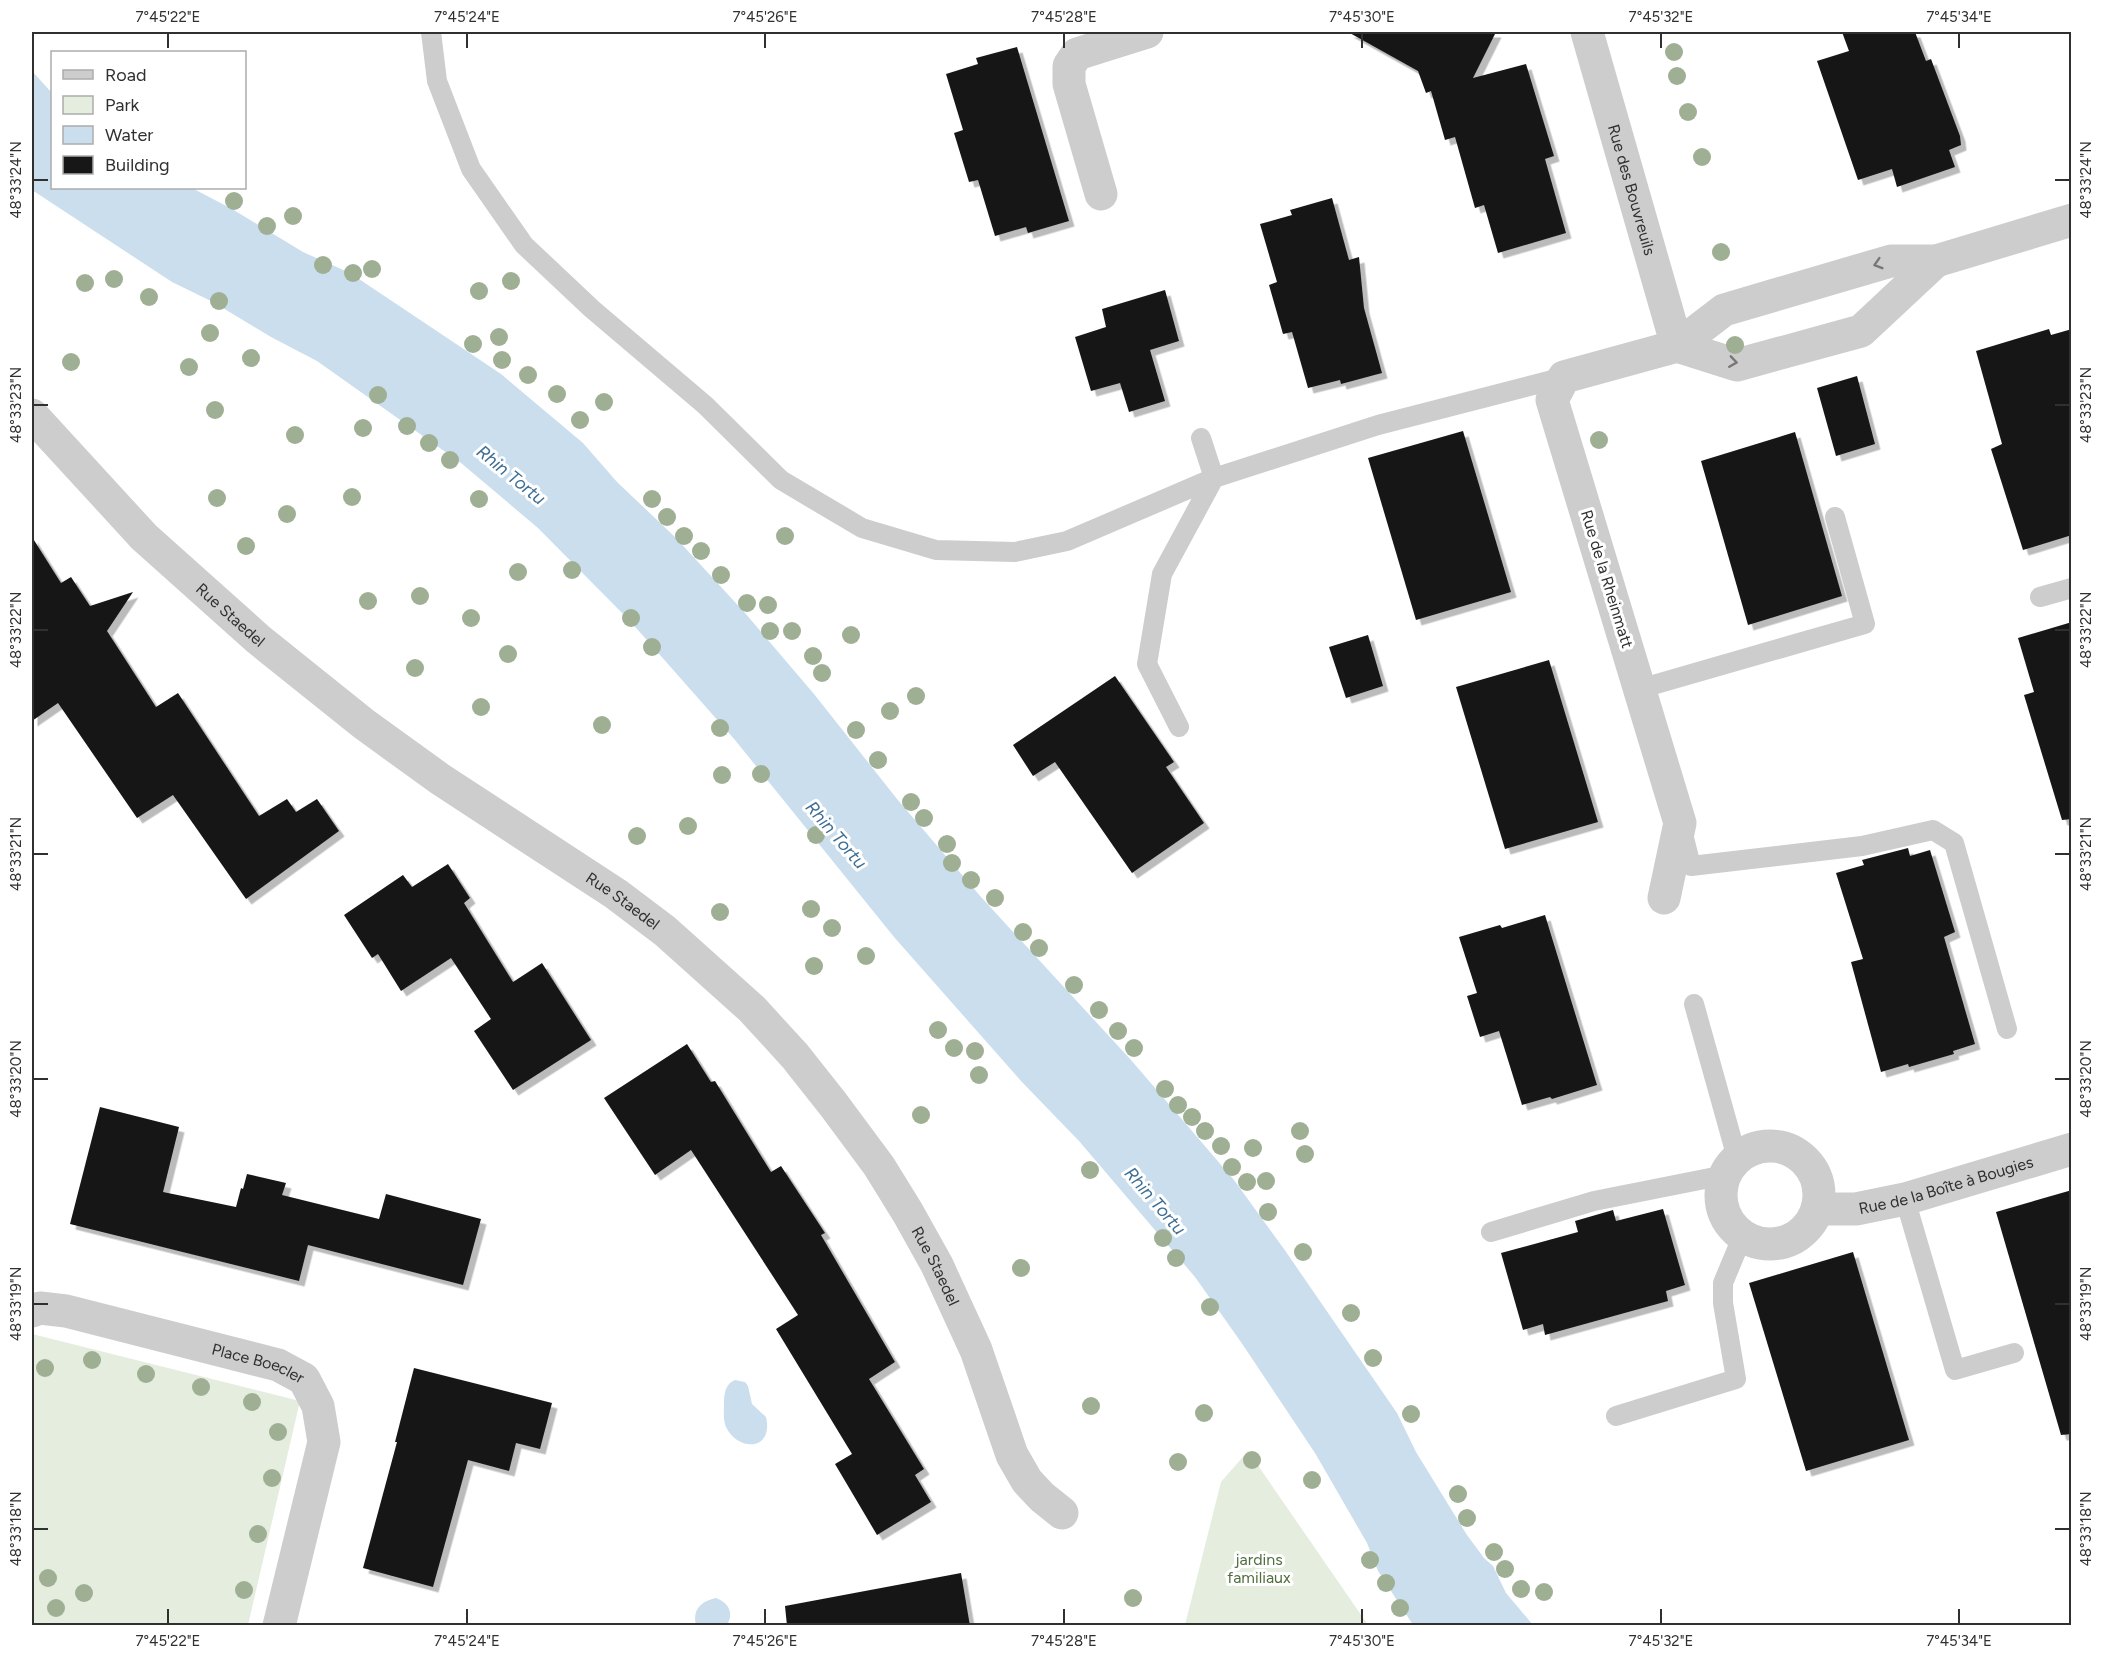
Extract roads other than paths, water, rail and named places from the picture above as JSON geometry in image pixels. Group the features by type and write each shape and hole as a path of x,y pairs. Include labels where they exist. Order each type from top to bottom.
{"street":[{"path":"1101,194 1069,84 1069,66 1077,54 1147,32"},
{"name":"Rue des Bouvreuils","path":"1587,32 1677,346"},
{"path":"1564,377 1677,346 1724,310 1891,261 1936,261 2069,227"},
{"path":"1677,346 1737,365 1861,331 1936,261"},
{"name":"Rue de la Rheinmatt","path":"1564,377 1552,400 1680,823 1664,898"},
{"name":"Rue Staedel","path":"32,416 144,537 258,639 347,711 441,779 624,900 665,931 752,1009 795,1056 833,1104 879,1166 908,1213 937,1265 976,1350 1012,1455 1027,1480 1042,1497 1062,1513"},
{"path":"1766,1145 1782,1147 1797,1154 1809,1164 1817,1178 1820,1194 1817,1209 1811,1223 1800,1234 1787,1241 1757,1242 1732,1226 1724,1208 1722,1187 1731,1166 1751,1149 1766,1145"},
{"name":"Rue de la Boîte à Bougies","path":"1817,1209 1856,1209 1905,1199 2072,1149"},
{"name":"Place Boecler","path":"32,1311 40,1308 66,1311 278,1365 304,1379 318,1406 324,1442 279,1626"}],"lane":[{"path":"431,32 437,81 471,169 524,245 592,309 705,405 781,480 862,528 936,550 1015,552 1067,542 1214,478 1378,425 1564,377"},
{"path":"1179,727 1147,664 1162,574 1214,478 1202,438"},
{"path":"1640,689 1865,624 1834,517"},
{"path":"2040,597 2072,588"},
{"path":"1680,823 1691,866 1862,846 1933,830 1954,843 2007,1029"},
{"path":"1491,1232 1594,1201 1731,1166 1694,1004"},
{"path":"1905,1199 1955,1370 2013,1353"},
{"path":"1616,1416 1736,1379 1723,1303 1723,1283 1743,1235"}],"water":[{"name":"Rhin Tortu","path":"32,71 51,92 51,189 194,189 303,252 350,273 501,374 583,443 617,482 676,538 745,613 814,694 897,799 981,897 1131,1060 1234,1180 1397,1413 1416,1452 1467,1535 1493,1566 1506,1593 1533,1625 1413,1625 1378,1571 1367,1543 1315,1453 1195,1277 1079,1141 1021,1081 894,937 735,740 630,621 538,528 461,463 317,361 271,337 213,302 172,282 32,190"},
{"path":"735,1380 745,1382 752,1404 766,1417 767,1428 760,1442 746,1444 738,1441 726,1427 725,1393 729,1384"},
{"path":"716,1598 729,1609 730,1616 727,1625 696,1625 695,1615 699,1607 706,1601"}],"park label":[{"name":"jardins familiaux","path":"1259,1568"}]}
